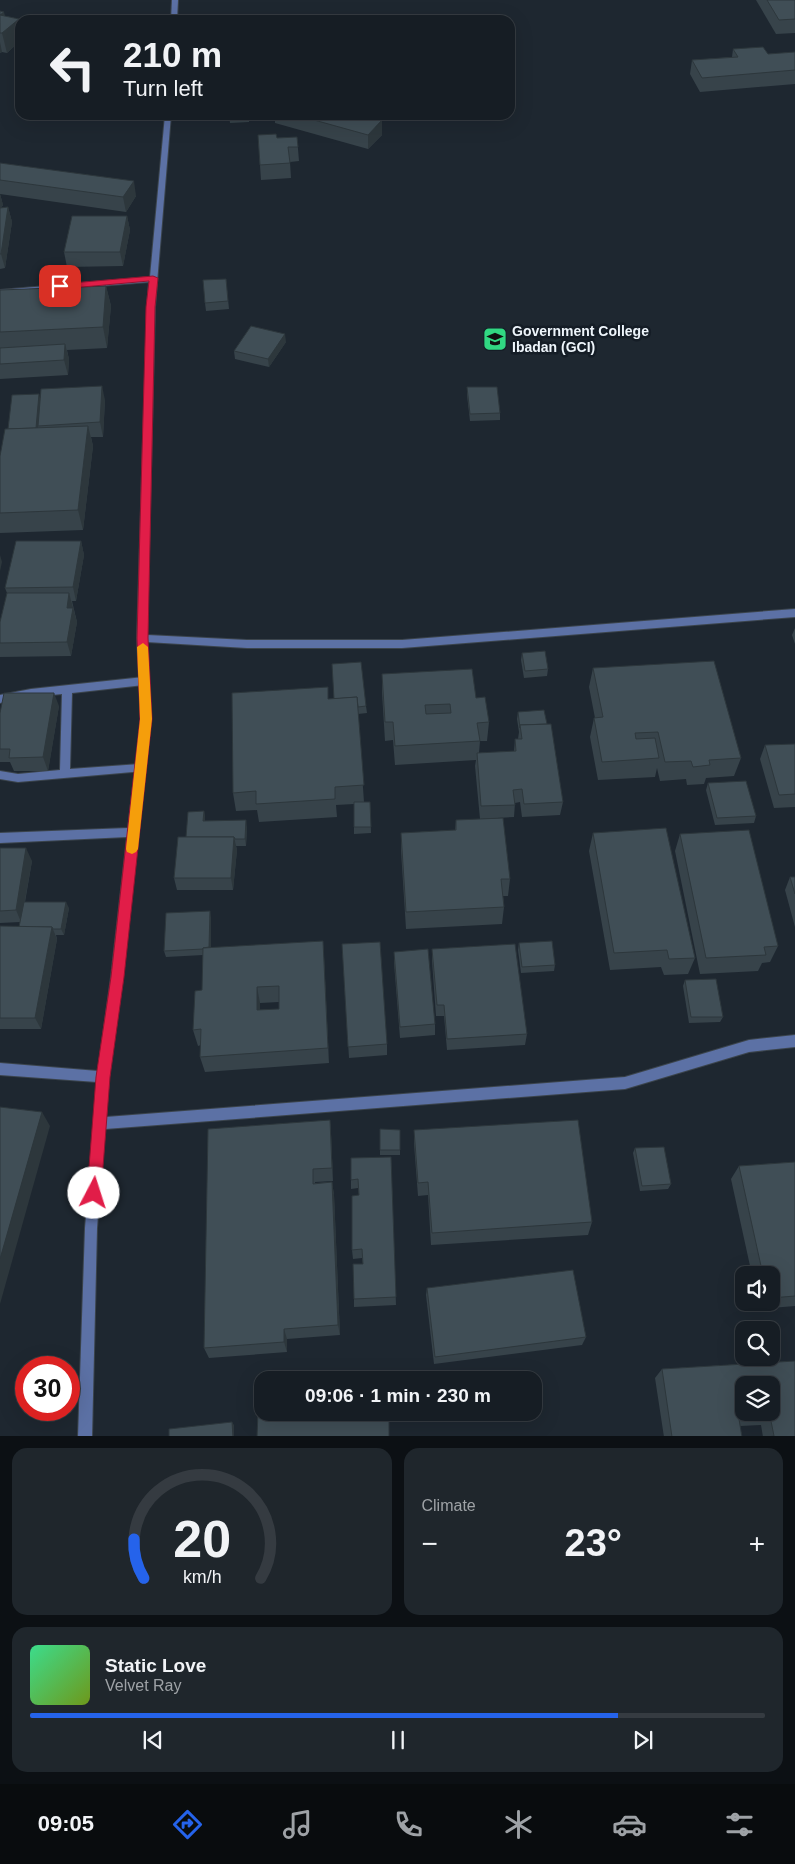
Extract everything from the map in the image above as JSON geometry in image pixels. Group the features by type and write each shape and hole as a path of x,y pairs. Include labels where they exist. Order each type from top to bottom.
{"street":[{"path":"174,15 176,0"},
{"path":"85,1436 91,1228 103,1077 118,977 146,719 142,638 150,307 168,120"},
{"path":"0,292 153,278"},
{"path":"142,638 247,644 402,644 795,613"},
{"path":"0,699 17,695 144,681"},
{"path":"65,774 67,689"},
{"path":"0,776 18,778 140,768"},
{"path":"0,838 134,832"},
{"path":"100,1123 625,1083 749,1046 795,1041"},
{"path":"0,1070 103,1077"}],"building":[{"path":"767,0 795,0 795,19 779,20"},
{"path":"0,15 15,18 15,22 0,33"},
{"path":"763,47 768,54 795,52 795,70 702,78 692,60 738,57 733,49"},
{"path":"314,120 382,120 368,135"},
{"path":"276,134 277,138 297,137 298,147 288,147 290,163 260,165 258,135"},
{"path":"0,163 134,181 123,197 0,180"},
{"path":"8,207 1,254 0,254 0,208"},
{"path":"72,216 127,216 120,252 64,252"},
{"path":"226,279 228,301 205,303 203,280"},
{"path":"106,286 103,327 0,332 0,290"},
{"path":"251,326 285,334 268,359 234,351"},
{"path":"65,344 64,360 0,364 0,348"},
{"path":"102,386 100,422 38,426 41,389"},
{"path":"467,387 497,387 500,413 470,414"},
{"path":"39,394 36,428 8,429 12,395"},
{"path":"88,426 78,510 0,513 0,456 5,429"},
{"path":"16,541 81,541 73,587 5,588"},
{"path":"7,593 69,593 67,608 73,608 67,642 0,643 0,622"},
{"path":"545,651 548,669 525,671 522,653"},
{"path":"714,661 741,758 709,760 710,765 693,767 691,761 665,762 658,732 635,733 636,739 655,738 659,758 602,762 594,718 603,717 593,668"},
{"path":"361,662 366,706 358,707 357,697 334,699 332,664"},
{"path":"472,669 476,698 485,697 489,722 477,723 480,741 395,746 393,722 385,722 382,674","holes":["450,704 451,713 426,714 425,705"]},
{"path":"328,687 328,699 357,697 364,785 335,787 335,799 256,804 256,791 233,793 232,693"},
{"path":"4,693 54,693 43,757 9,758 10,749 0,749 0,713"},
{"path":"544,710 547,724 520,725 520,728 518,712"},
{"path":"551,724 563,802 524,804 522,789 513,790 515,805 481,806 477,753 516,751 515,739 522,739 520,725"},
{"path":"795,744 795,794 779,795 765,745"},
{"path":"746,781 756,816 717,818 708,783"},
{"path":"354,802 370,802 371,827 354,827"},
{"path":"204,811 203,821 246,820 245,839 235,839 234,837 186,837 188,812"},
{"path":"503,818 510,879 501,879 504,907 406,912 401,833 456,830 456,820"},
{"path":"666,828 695,958 669,959 667,950 614,953 593,833"},
{"path":"749,830 778,946 764,947 766,955 706,958 680,834"},
{"path":"178,837 234,837 231,878 174,878"},
{"path":"0,848 26,848 16,910 0,911"},
{"path":"790,877 795,877 795,894"},
{"path":"24,902 66,902 61,929 53,929 52,927 19,927"},
{"path":"210,911 209,947 164,951 166,913"},
{"path":"0,926 52,927 35,1018 0,1018"},
{"path":"323,941 328,1048 200,1057 201,1029 193,1030 195,991 202,990 203,948","holes":["279,986 279,1009 257,1010 257,987"]},
{"path":"552,941 555,965 522,967 519,943"},
{"path":"380,942 387,1044 348,1047 342,944"},
{"path":"515,944 527,1034 447,1039 444,1005 437,1005 432,949"},
{"path":"428,949 435,1024 400,1027 394,952"},
{"path":"716,979 723,1017 691,1017 685,980"},
{"path":"0,1107 42,1112 0,1259"},
{"path":"330,1120 332,1168 313,1169 313,1184 332,1182 338,1325 284,1329 284,1342 204,1348 208,1129"},
{"path":"578,1120 592,1222 432,1233 428,1182 418,1183 414,1130"},
{"path":"380,1129 400,1130 400,1150 380,1150"},
{"path":"664,1147 671,1184 642,1186 635,1148"},
{"path":"391,1157 396,1297 354,1299 353,1264 363,1264 362,1249 352,1250 352,1196 359,1195 358,1179 351,1180 351,1158"},
{"path":"795,1162 795,1296 780,1297 780,1266 761,1266 739,1166"},
{"path":"573,1270 586,1337 435,1357 427,1288"},
{"path":"795,1361 795,1436 774,1436 771,1421 780,1421 780,1376 735,1376 735,1421 739,1421 742,1436 672,1436 662,1369 735,1365 780,1366 780,1362"},
{"path":"258,1421 389,1421 389,1436 257,1436"},
{"path":"232,1422 233,1436 169,1436 169,1429"}],"slow traffic":[{"path":"132,849 146,719 143,647"}],"place":[{"name":"Government College Ibadan (GCI)","path":"495,339"}],"route":[{"path":"60,286 153,278 150,307 142,638 146,719 118,977 103,1077 94,1193"}]}
